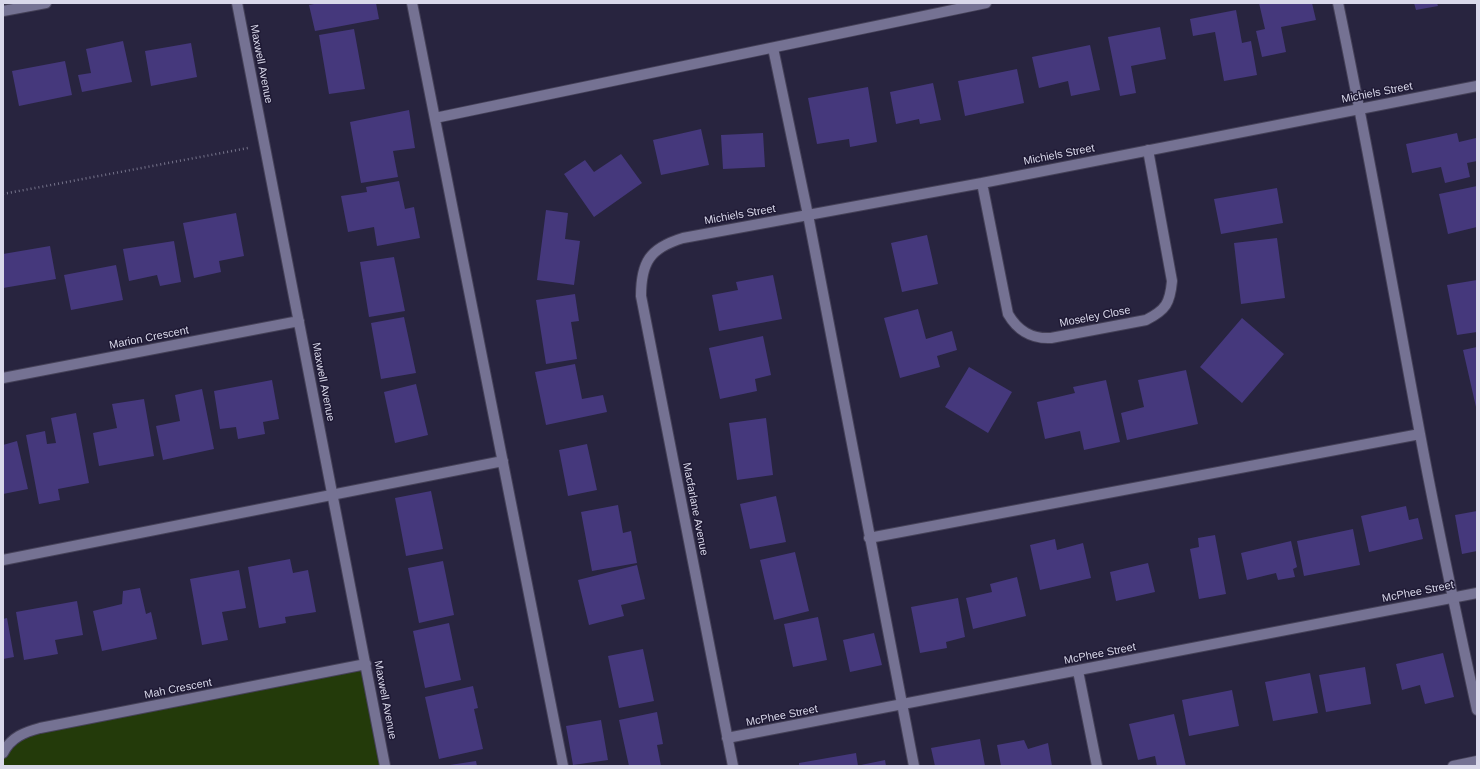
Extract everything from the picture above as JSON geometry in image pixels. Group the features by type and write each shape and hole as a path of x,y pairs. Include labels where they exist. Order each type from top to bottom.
{"street":[{"path":"3,11 46,3"},
{"name":"Maxwell Avenue","path":"237,3 385,766"},
{"path":"412,3 563,766"},
{"path":"435,118 986,3"},
{"path":"1338,3 1360,108 1452,598 1477,710"},
{"path":"773,48 808,215 914,766"},
{"name":"Michiels Street","path":"649,257 668,243 683,238 982,182 1477,86"},
{"name":"Moseley Close","path":"982,182 1008,314 1013,323 1029,335 1040,339 1059,337 1146,320 1158,314 1166,305 1171,295 1171,273 1148,150"},
{"name":"Macfarlane Avenue","path":"649,257 641,282 641,296 733,766"},
{"name":"Marion Crescent","path":"3,378 299,321"},
{"path":"869,538 1420,434"},
{"path":"3,560 503,461"},
{"name":"McPhee Street","path":"727,738 1477,593"},
{"name":"Mah Crescent","path":"3,753 12,740 24,733 40,728 366,664"},
{"path":"1078,671 1097,766"},
{"path":"1453,766 1477,761"}],"path":[{"path":"3,194 264,145"}],"green space":[{"path":"366,664 385,766 3,766 3,753 24,733"}],"building":[{"path":"319,3 376,3 379,19 315,31 309,5"},
{"path":"1259,3 1312,3 1316,20 1281,27 1286,52 1262,57 1256,31 1265,29"},
{"path":"1414,3 1437,3 1438,6 1416,10"},
{"path":"1236,10 1242,43 1251,41 1257,75 1224,81 1215,32 1193,36 1190,19"},
{"path":"1160,27 1166,59 1131,66 1136,93 1120,96 1108,37"},
{"path":"354,29 365,89 329,94 319,35"},
{"path":"123,41 132,82 82,92 78,75 91,73 86,49"},
{"path":"191,43 197,77 151,86 145,51"},
{"path":"1090,45 1100,90 1071,96 1068,81 1039,88 1032,57"},
{"path":"65,61 72,95 19,106 12,71"},
{"path":"1017,69 1024,103 965,116 958,81"},
{"path":"933,83 941,120 920,124 919,119 896,124 890,92"},
{"path":"868,87 877,142 850,147 849,139 817,144 808,98"},
{"path":"409,110 415,148 393,151 398,177 361,183 350,122"},
{"path":"701,129 709,165 661,175 653,140"},
{"path":"763,133 765,167 723,169 721,135"},
{"path":"1457,133 1459,142 1476,138 1477,161 1467,163 1470,177 1445,183 1441,167 1412,173 1406,144"},
{"path":"621,154 642,183 594,217 564,174 585,160 594,172"},
{"path":"399,181 405,209 414,207 420,238 377,246 374,227 348,232 341,196 367,192 366,187"},
{"path":"1477,186 1477,227 1448,234 1439,194"},
{"path":"1277,188 1283,223 1221,234 1214,199"},
{"path":"546,210 568,213 565,239 580,241 574,285 537,280"},
{"path":"236,213 244,256 219,261 221,272 194,278 183,223"},
{"path":"927,235 938,284 902,292 891,243"},
{"path":"1277,238 1285,298 1241,304 1234,243"},
{"path":"174,241 181,282 160,286 157,275 129,281 123,249"},
{"path":"50,246 56,279 3,288 3,254"},
{"path":"394,257 405,311 369,317 360,262"},
{"path":"116,265 123,300 71,310 64,275"},
{"path":"773,275 782,319 719,331 712,295 738,290 736,282"},
{"path":"1477,280 1477,332 1457,335 1447,285"},
{"path":"575,294 579,321 571,322 577,359 546,364 536,300"},
{"path":"918,309 926,339 952,331 957,350 937,356 940,367 900,378 884,318"},
{"path":"404,317 416,373 381,379 371,323"},
{"path":"1242,318 1284,354 1242,403 1200,367"},
{"path":"763,336 771,375 755,379 757,391 720,399 709,348"},
{"path":"1477,347 1477,406 1476,407 1463,350"},
{"path":"575,364 582,399 603,395 607,412 546,425 535,372"},
{"path":"969,367 1012,392 988,433 945,407"},
{"path":"1186,370 1198,424 1127,440 1121,413 1144,407 1138,380"},
{"path":"272,380 279,419 263,422 265,434 238,439 236,427 220,429 214,391"},
{"path":"1106,380 1120,442 1084,450 1080,431 1045,439 1037,402 1075,393 1073,387"},
{"path":"416,384 428,435 395,443 384,392"},
{"path":"202,389 214,449 163,460 156,426 180,421 175,395"},
{"path":"144,399 154,456 99,466 93,433 117,428 112,404"},
{"path":"76,413 89,483 58,489 60,500 39,504 26,435 45,431 47,444 56,443 51,418"},
{"path":"766,418 773,475 737,480 729,423"},
{"path":"17,441 28,489 3,494 3,445"},
{"path":"587,444 597,490 568,496 559,450"},
{"path":"431,491 443,549 406,556 395,498"},
{"path":"776,496 786,542 750,549 740,504"},
{"path":"618,505 623,533 631,531 637,563 592,571 581,512"},
{"path":"1406,506 1409,520 1418,518 1423,539 1369,552 1361,516"},
{"path":"1477,511 1477,551 1462,554 1455,515"},
{"path":"1353,529 1360,565 1304,576 1297,541"},
{"path":"1215,535 1226,594 1199,599 1190,549 1199,547 1198,538"},
{"path":"1055,539 1057,550 1083,543 1091,578 1040,590 1030,545"},
{"path":"1291,541 1297,567 1293,569 1295,577 1278,580 1276,573 1247,580 1241,553"},
{"path":"795,552 809,611 774,620 760,560"},
{"path":"290,559 293,573 308,570 316,612 285,617 286,623 259,628 248,567"},
{"path":"443,561 454,615 419,623 408,568"},
{"path":"1148,563 1155,592 1116,601 1110,572"},
{"path":"637,565 645,599 621,605 624,616 589,625 578,580"},
{"path":"239,570 246,608 222,612 228,640 202,645 190,579"},
{"path":"1017,577 1026,616 973,629 966,598 992,592 990,584"},
{"path":"140,588 146,614 151,612 157,639 102,651 93,611 122,604 123,591"},
{"path":"958,598 965,637 946,642 947,648 920,653 911,607"},
{"path":"77,601 83,635 55,640 58,654 24,660 16,612"},
{"path":"818,617 827,660 793,667 784,624"},
{"path":"7,618 14,657 3,659 3,619"},
{"path":"449,623 461,680 425,688 413,631"},
{"path":"874,633 882,665 850,672 843,640"},
{"path":"643,649 654,701 619,708 608,656"},
{"path":"1443,653 1454,697 1425,704 1420,685 1402,690 1396,664"},
{"path":"1365,667 1371,704 1326,712 1319,675"},
{"path":"1310,673 1318,713 1273,721 1265,682"},
{"path":"473,686 478,708 474,709 483,749 439,759 425,697"},
{"path":"1232,690 1239,726 1189,736 1182,700"},
{"path":"657,712 663,744 657,745 661,766 629,766 619,720"},
{"path":"1174,714 1186,766 1157,766 1155,756 1138,760 1129,724"},
{"path":"601,720 608,760 573,765 566,726"},
{"path":"980,739 985,766 935,766 931,748"},
{"path":"1024,740 1028,749 1048,743 1052,766 1001,766 997,745"},
{"path":"856,753 858,766 799,766 799,763"},
{"path":"885,760 886,766 861,766 861,765"},
{"path":"476,761 477,766 450,766 450,765"}]}
